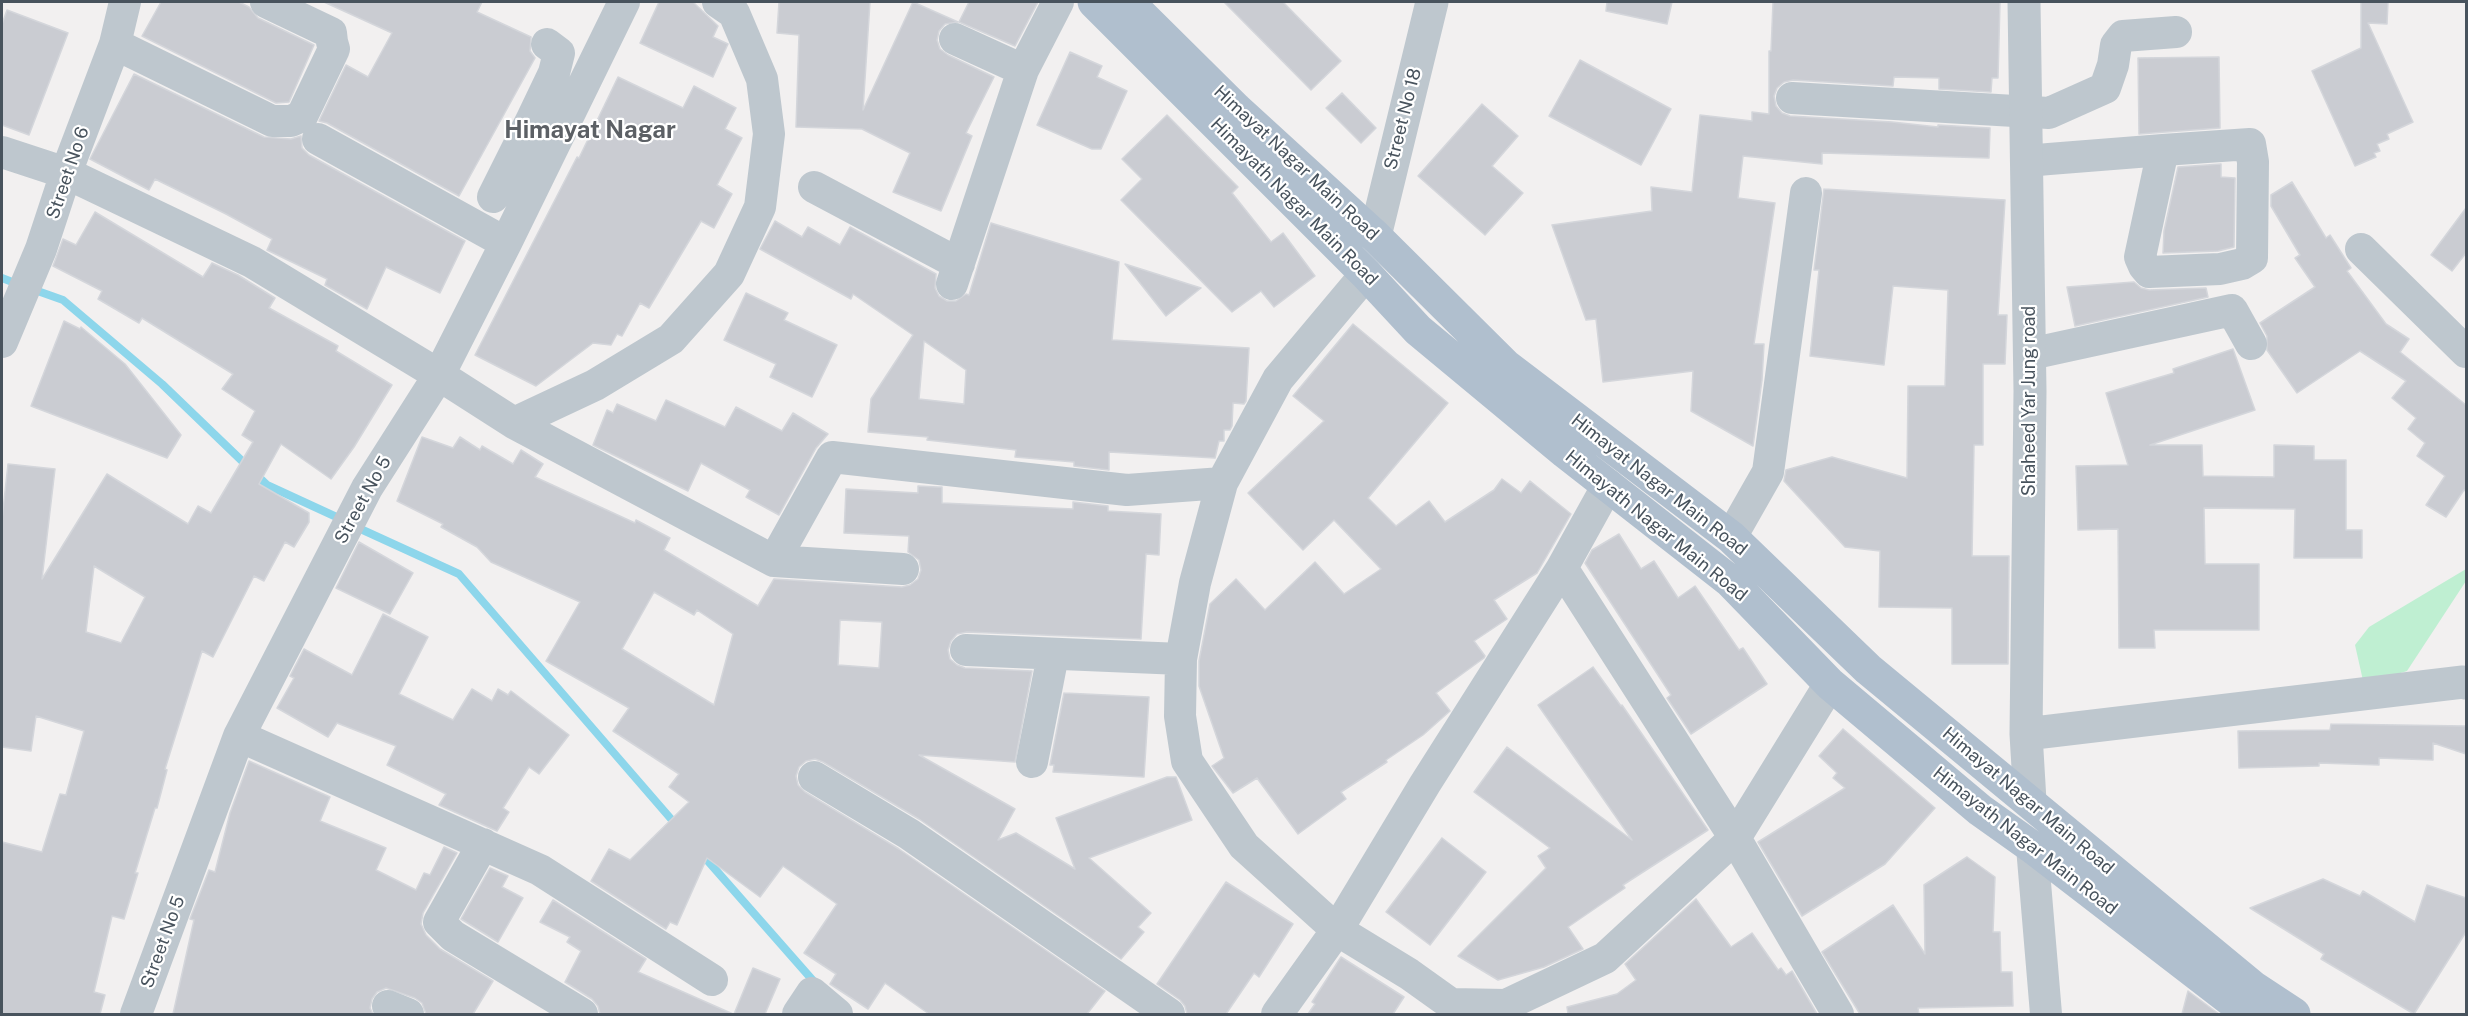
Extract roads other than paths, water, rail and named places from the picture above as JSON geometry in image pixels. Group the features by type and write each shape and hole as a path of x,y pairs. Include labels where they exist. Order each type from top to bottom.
{"main road":[{"name":"Himayath Nagar Main Road","path":"1094,2 1366,274 1418,330 1730,581 1830,684 1980,810 2032,847 2249,1014"},
{"name":"Himayat Nagar Main Road","path":"1128,2 1236,109 1374,236 1506,366 1731,537 1868,669 2253,987 2294,1014"},
{"path":"2030,801 2032,847"}],"street":[{"name":"Street No 6","path":"2,342 41,249 66,173 115,44 125,2"},
{"path":"115,44 272,121 291,121 302,116 334,49 331,33 266,2"},
{"name":"Street No 5","path":"136,1014 239,736 367,488 439,375 624,2"},
{"path":"514,423 595,386 671,339 729,274 760,207 769,134 762,79 734,14 718,2"},
{"path":"814,187 955,274 1023,70 1058,2"},
{"name":"Street No 18","path":"1374,236 1432,2"},
{"name":"Shaheed Yar Jung road","path":"2024,2 2030,354 2026,734 2030,801"},
{"path":"1792,98 2049,113 2105,88 2113,65 2116,45 2123,36 2176,32"},
{"path":"955,39 1023,70"},
{"path":"493,197 554,73 559,53 547,44"},
{"path":"532,119 560,133"},
{"path":"318,139 506,243"},
{"path":"2027,161 2163,150 2250,144 2253,162 2252,258 2242,264 2220,268 2149,272 2144,266 2140,257 2163,150"},
{"path":"2,152 66,173 252,262 514,423 774,561 903,568"},
{"path":"1731,537 1768,472 1806,193"},
{"path":"2361,249 2466,352"},
{"path":"1366,274 1278,379 1222,483 1195,583 1181,659 1180,716 1187,761 1244,846 1337,930 1409,974 1451,1004 1505,1010 1605,958 1735,838 1830,684"},
{"path":"2030,354 2232,310 2252,344"},
{"path":"774,561 832,457 1127,490 1222,483"},
{"path":"1277,1014 1337,930 1562,568 1608,485"},
{"path":"1562,568 1735,838 1838,1014"},
{"path":"966,650 1181,659"},
{"path":"1032,762 1053,655"},
{"path":"2026,734 2465,680"},
{"path":"239,736 540,870 712,980"},
{"path":"814,777 909,834 1169,1014"},
{"path":"483,844 439,922 453,936 582,1014"},
{"path":"2032,847 2046,1014"},
{"path":"798,1014 812,993 837,1014"}],"waterway":[{"path":"2,278 20,285"},
{"path":"32,289 63,300 162,384 267,485 343,520"},
{"path":"354,526 459,574 678,827"},
{"path":"700,852 816,984"}],"district":[{"name":"Himayat Nagar","path":"590,131"}]}
